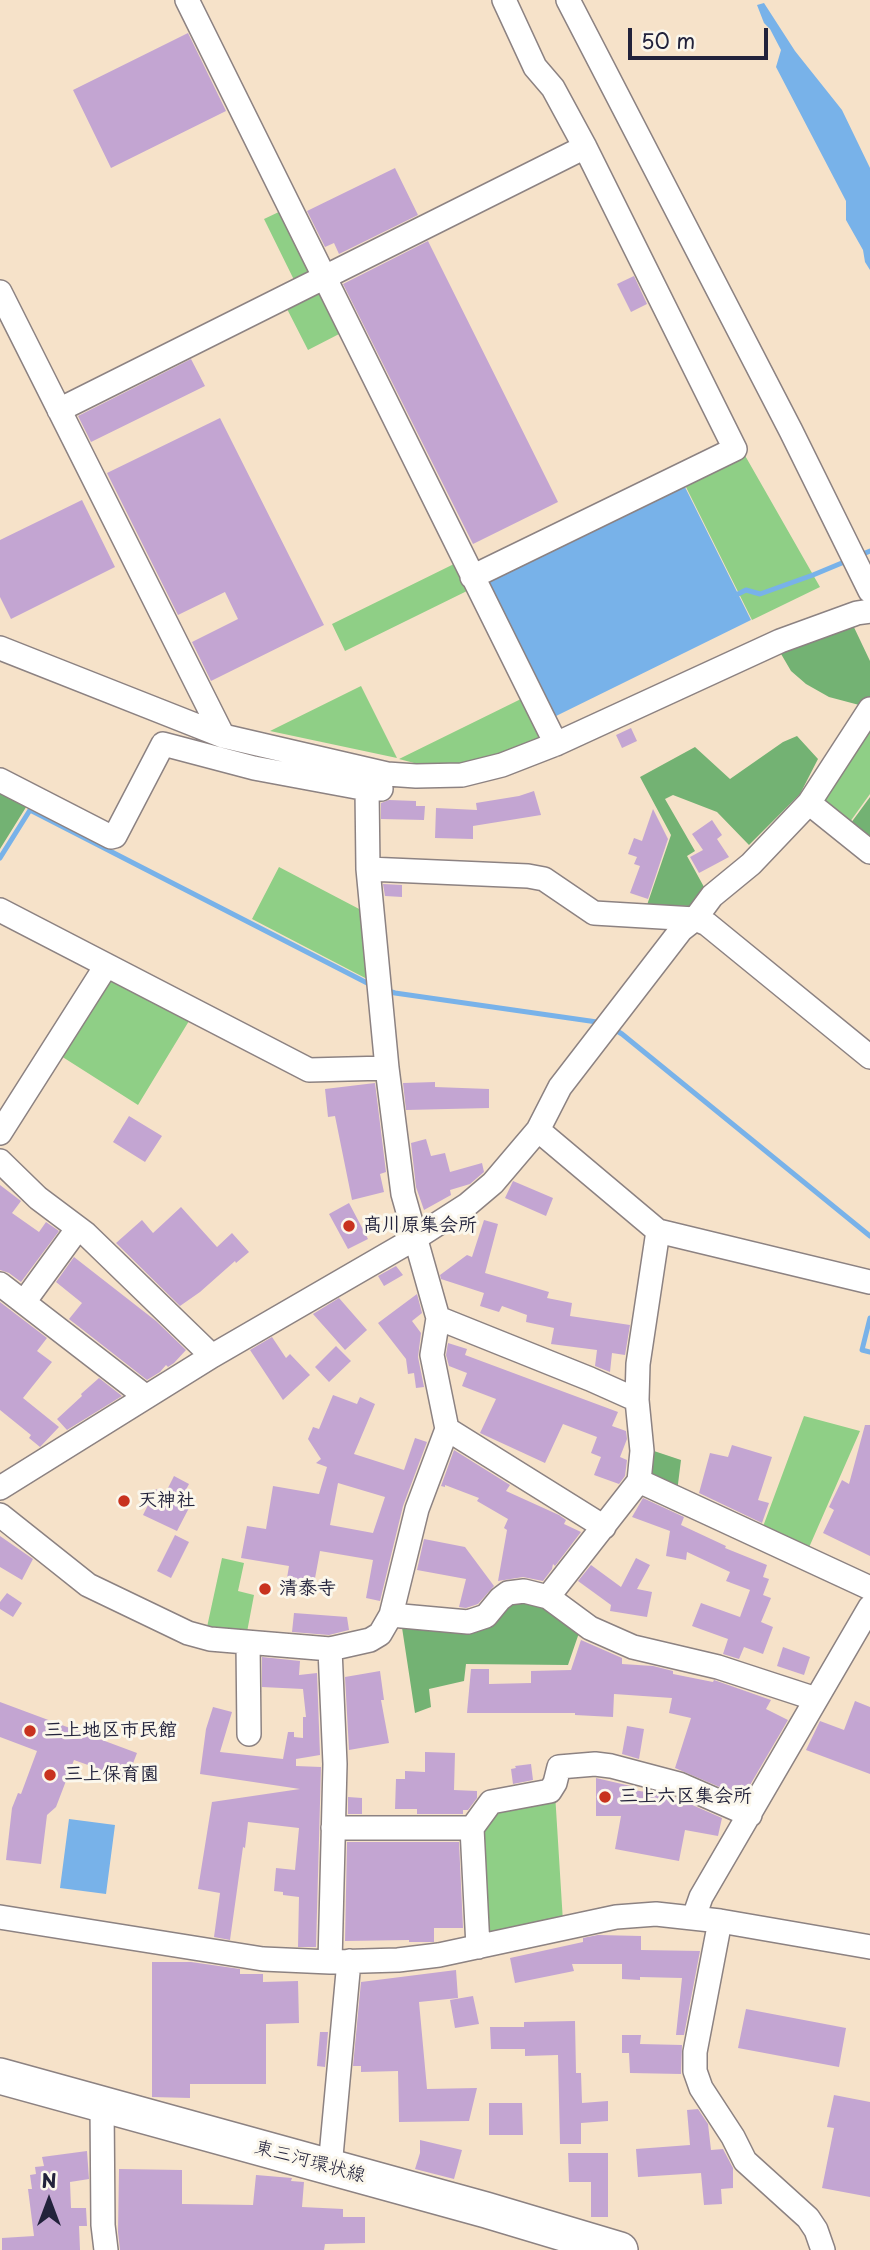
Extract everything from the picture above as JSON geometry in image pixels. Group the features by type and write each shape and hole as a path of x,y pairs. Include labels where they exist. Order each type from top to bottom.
{"main road":[{"name":"東三河環状線","path":"0,2076 486,2210 620,2250"}],"street":[{"path":"187,0 556,744"},
{"path":"472,577 735,449 553,88 535,67 503,0"},
{"path":"568,0 791,431 870,591"},
{"path":"59,410 584,148"},
{"path":"0,292 223,736"},
{"path":"0,780 111,837 115,836 163,744 254,768 367,789 404,789 502,765 556,744 780,641 870,611"},
{"path":"0,648 223,736 387,774 463,775"},
{"path":"0,1488 145,1396 414,1238 467,1205 493,1183 538,1130 559,1087 681,930 695,919 712,896 751,864 809,803 870,709"},
{"path":"0,1515 88,1585 188,1633 210,1639 330,1649 370,1640 380,1634 391,1615 417,1509 447,1429 432,1355 438,1318 403,1194 387,1068 368,869 367,789"},
{"path":"809,803 870,852"},
{"path":"368,869 544,878 594,913 695,919 707,924 870,1057"},
{"path":"0,910 309,1070 387,1068"},
{"path":"0,1133 106,966"},
{"path":"538,1130 658,1231 870,1282"},
{"path":"0,1161 38,1198 78,1228 212,1356"},
{"path":"24,1302 78,1228"},
{"path":"548,1597 639,1481 642,1451 636,1401 638,1364 658,1231"},
{"path":"0,1284 145,1396"},
{"path":"438,1318 636,1401"},
{"path":"447,1429 604,1527"},
{"path":"639,1481 870,1588"},
{"path":"391,1615 468,1622 486,1616 508,1593 524,1591 548,1597 590,1628 634,1647 718,1667 816,1699"},
{"path":"694,1917 701,1897 870,1607"},
{"path":"248,1643 249,1734"},
{"path":"330,1649 335,1764 333,1828 340,1962 330,2167"},
{"path":"478,1947 472,1828 491,1802 550,1791 559,1767 611,1766 679,1784 750,1815"},
{"path":"333,1828 472,1828"},
{"path":"0,1917 263,1959 340,1962 439,1955 616,1917 656,1914 720,1921 870,1947"},
{"path":"720,1921 695,2052 695,2071 701,2088 733,2137 745,2161 808,2218 816,2230 823,2250"},
{"path":"102,2104 103,2225 106,2250"}],"green space":[{"path":"283,210 316,276 297,286 264,219"},
{"path":"321,287 343,332 308,350 285,305"},
{"path":"743,452 820,587 752,620 683,481"},
{"path":"458,562 471,589 345,651 332,624"},
{"path":"851,621 870,661 870,698 863,706 829,697 806,684 791,671 777,647"},
{"path":"361,686 397,758 270,731"},
{"path":"525,697 540,737 538,743 461,766 418,764 399,759"},
{"path":"870,719 870,794 847,826 816,802"},
{"path":"797,736 818,759 800,794 749,845 717,812 673,795 665,799 695,851 687,856 704,887 691,906 647,905 671,835 640,777 695,747 730,779 783,742"},
{"path":"0,789 28,804 0,849"},
{"path":"870,797 870,845 848,827"},
{"path":"279,867 363,911 369,980 252,919"},
{"path":"112,975 192,1016 138,1105 61,1056"},
{"path":"804,1416 860,1431 807,1552 761,1532"},
{"path":"648,1449 681,1460 677,1492 645,1479"},
{"path":"222,1558 244,1563 238,1591 254,1595 247,1632 207,1627"},
{"path":"510,1601 540,1603 580,1630 568,1665 466,1664 464,1681 429,1689 431,1707 415,1713 401,1621 459,1626"},
{"path":"555,1793 563,1922 482,1937 484,1824 493,1811"}],"water":[{"path":"764,3 795,51 842,110 870,168 870,270 863,250 846,220 846,201 776,67 781,50 764,23 757,5"},
{"path":"682,481 751,620 552,718 483,580"},
{"path":"69,1819 115,1825 106,1894 60,1888"}],"building":[{"path":"188,33 226,111 111,168 73,90"},
{"path":"395,168 418,215 339,254 334,243 325,247 307,211"},
{"path":"428,241 558,502 473,544 343,284"},
{"path":"634,276 647,304 631,312 617,284"},
{"path":"191,359 205,386 91,442 78,416"},
{"path":"220,418 324,625 211,681 192,642 238,619 225,592 178,615 107,473"},
{"path":"82,500 115,567 11,619 0,597 0,540"},
{"path":"631,728 637,741 622,748 616,735"},
{"path":"534,791 541,815 473,826 473,839 435,838 436,808 477,810 476,803"},
{"path":"389,800 416,801 416,806 425,806 424,820 381,819 381,803"},
{"path":"653,809 668,839 648,899 630,893 640,866 634,864 637,857 628,854 634,838 642,841"},
{"path":"712,820 722,835 717,839 729,857 699,873 690,857 703,850 692,834"},
{"path":"383,884 402,885 402,897 385,896"},
{"path":"435,1082 435,1087 489,1089 489,1108 406,1110 403,1083"},
{"path":"375,1083 386,1172 380,1174 384,1192 352,1200 335,1116 328,1117 325,1089"},
{"path":"129,1116 162,1136 145,1162 113,1142"},
{"path":"426,1139 431,1156 445,1153 450,1172 482,1163 484,1172 470,1184 450,1190 451,1195 424,1210 416,1187 411,1143"},
{"path":"513,1181 553,1198 546,1216 505,1198"},
{"path":"0,1185 21,1201 12,1213 39,1232 46,1222 59,1231 21,1282 0,1270"},
{"name":"髙川原集会所","path":"349,1203 368,1239 348,1249 329,1214"},
{"path":"181,1207 217,1247 232,1233 249,1252 180,1306 116,1243 142,1220 153,1233"},
{"path":"484,1220 498,1224 485,1273 549,1292 547,1298 572,1303 570,1316 630,1325 625,1355 612,1353 610,1372 595,1366 597,1350 551,1344 554,1328 526,1322 527,1315 502,1306 499,1312 480,1306 484,1293 441,1279 440,1275 467,1255 472,1257"},
{"path":"74,1257 156,1321 186,1350 174,1363 168,1367 166,1365 147,1380 69,1319 82,1303 56,1282"},
{"path":"396,1266 403,1275 384,1286 378,1276"},
{"path":"417,1294 422,1313 412,1321 421,1333 418,1357 424,1387 416,1388 414,1373 408,1374 406,1359 378,1323"},
{"path":"339,1298 367,1330 345,1350 313,1314"},
{"path":"0,1302 47,1338 37,1351 52,1362 23,1398 59,1427 40,1447 29,1438 31,1435 0,1410"},
{"path":"272,1337 286,1358 290,1354 310,1375 283,1400 250,1350"},
{"path":"448,1343 467,1349 465,1355 618,1412 612,1426 626,1431 627,1439 620,1457 627,1460 625,1476 619,1484 594,1475 601,1457 591,1453 597,1437 563,1424 545,1463 480,1433 496,1399 462,1386 467,1373 449,1366 446,1355"},
{"path":"336,1346 351,1361 329,1382 315,1367"},
{"path":"99,1378 122,1396 67,1430 57,1419"},
{"path":"333,1395 357,1404 360,1397 375,1404 354,1454 404,1470 415,1438 427,1442 403,1506 380,1601 366,1598 373,1560 320,1551 313,1589 286,1584 289,1566 241,1558 247,1526 266,1529 273,1486 319,1494 327,1467 316,1463 321,1459 308,1439 313,1427 319,1429","holes":["338,1483 385,1497 373,1533 330,1525"]},
{"path":"865,1425 870,1425 870,1556 823,1533 834,1510 829,1507 842,1480 849,1484"},
{"path":"732,1445 772,1457 758,1500 769,1503 762,1523 699,1493 710,1453 728,1457"},
{"path":"454,1450 510,1485 506,1491 559,1515 566,1520 564,1524 581,1532 555,1566 553,1564 543,1581 523,1577 498,1581 507,1530 504,1528 508,1519 477,1501 479,1498 445,1485 441,1486"},
{"path":"174,1476 189,1484 180,1501 190,1506 177,1531 143,1515 156,1489 165,1494"},
{"path":"643,1498 684,1517 681,1525 726,1546 725,1548 767,1565 763,1577 769,1579 763,1595 771,1598 761,1622 773,1627 763,1654 744,1647 739,1659 723,1654 728,1639 692,1626 701,1603 740,1617 750,1590 726,1581 730,1572 687,1552 686,1560 666,1556 670,1531 632,1517"},
{"path":"175,1535 189,1542 171,1578 157,1571"},
{"path":"0,1536 33,1559 22,1580 0,1567"},
{"path":"424,1539 465,1547 494,1586 478,1604 459,1607 466,1579 417,1570"},
{"path":"636,1558 650,1565 637,1589 652,1592 647,1617 610,1611 611,1605 578,1581 591,1565 621,1587"},
{"path":"7,1593 22,1603 13,1617 0,1609 0,1602"},
{"path":"294,1613 347,1617 349,1630 329,1635 292,1632"},
{"path":"581,1640 622,1658 622,1664 653,1666 673,1671 673,1674 713,1682 714,1680 771,1700 766,1709 788,1720 743,1797 675,1768 691,1718 669,1713 672,1698 614,1694 613,1717 575,1713 467,1713 471,1669 489,1669 489,1684 531,1683 531,1671 571,1670"},
{"path":"783,1647 810,1657 804,1675 777,1666"},
{"path":"262,1657 300,1661 299,1675 317,1673 320,1755 296,1759 296,1766 321,1767 316,1947 298,1947 299,1897 274,1891 276,1868 295,1870 299,1828 248,1822 230,1940 214,1937 220,1893 198,1889 212,1802 300,1789 200,1774 206,1729 213,1707 232,1712 220,1752 283,1759 288,1732 294,1732 294,1737 303,1738 303,1717 306,1717 303,1689 262,1687"},
{"path":"380,1671 384,1700 381,1700 389,1743 349,1750 345,1677"},
{"path":"855,1701 870,1707 870,1774 806,1750 820,1721 844,1730"},
{"path":"0,1702 137,1753 127,1779 74,1760 56,1807 47,1815 41,1864 6,1860 12,1808 18,1793 21,1794 37,1751 0,1737"},
{"path":"627,1726 644,1729 639,1759 622,1754"},
{"path":"425,1752 455,1753 454,1790 477,1791 477,1798 468,1810 463,1810 463,1814 417,1814 417,1809 395,1809 396,1779 405,1779 405,1771 425,1772"},
{"path":"531,1764 533,1780 513,1784 511,1769"},
{"path":"596,1778 635,1787 634,1790 674,1797 722,1818 718,1836 685,1830 679,1861 615,1849 621,1816 596,1816"},
{"path":"348,1797 362,1798 362,1814 348,1814"},
{"path":"347,1842 459,1842 463,1928 434,1928 434,1942 345,1941"},
{"path":"598,1935 641,1936 641,1950 700,1951 684,2035 676,2035 682,1978 622,1979 622,1964 572,1964 574,1971 515,1983 510,1958 583,1942 583,1938"},
{"path":"152,1962 191,1962 240,1969 240,1974 263,1974 263,1982 298,1981 299,2023 266,2024 266,2084 190,2084 190,2098 152,2097"},
{"path":"456,1970 458,1998 419,2002 427,2089 477,2088 469,2121 399,2122 398,2071 361,2072 361,2066 353,2066 361,1982"},
{"path":"473,1996 479,2024 455,2028 450,2000"},
{"path":"746,2009 846,2028 839,2067 738,2048"},
{"path":"575,2021 576,2073 581,2073 582,2103 608,2101 608,2121 581,2123 581,2144 560,2144 558,2055 525,2056 525,2049 491,2049 490,2027 524,2027 524,2022"},
{"path":"320,2032 328,2032 325,2067 317,2066"},
{"path":"622,2035 641,2035 640,2044 682,2045 681,2074 630,2073 629,2053 622,2053"},
{"path":"834,2095 870,2102 870,2197 822,2188 834,2128 827,2127"},
{"path":"489,2103 522,2103 523,2135 489,2135"},
{"path":"698,2109 708,2124 711,2150 723,2149 733,2168 733,2188 721,2189 722,2204 704,2205 701,2173 638,2177 636,2149 690,2145 687,2110"},
{"path":"420,2140 462,2150 454,2179 415,2169 420,2153"},
{"path":"87,2151 89,2179 70,2182 71,2208 86,2208 87,2226 79,2226 80,2250 2,2250 2,2238 34,2236 28,2189 32,2189 30,2175 36,2174 35,2167 44,2166 42,2157"},
{"path":"568,2153 608,2153 608,2217 591,2217 591,2182 569,2182"},
{"path":"119,2169 182,2170 182,2204 253,2205 256,2175 292,2178 291,2181 304,2182 302,2207 343,2209 343,2217 365,2217 365,2243 325,2244 324,2250 120,2250"}],"waterway":[{"path":"858,556 870,551"},
{"path":"734,596 746,590 760,594 849,560"},
{"path":"0,858 30,810 373,986"},
{"path":"385,990 604,1023"},
{"path":"612,1028 870,1236"},
{"path":"870,1318 862,1350 870,1352"}],"place":[{"name":"髙川原集会所","path":"349,1226"},
{"name":"天神社","path":"124,1501"},
{"name":"清泰寺","path":"265,1589"},
{"name":"三上地区市民館","path":"30,1731"},
{"name":"三上保育園","path":"50,1775"},
{"name":"三上六区集会所","path":"605,1797"}]}
